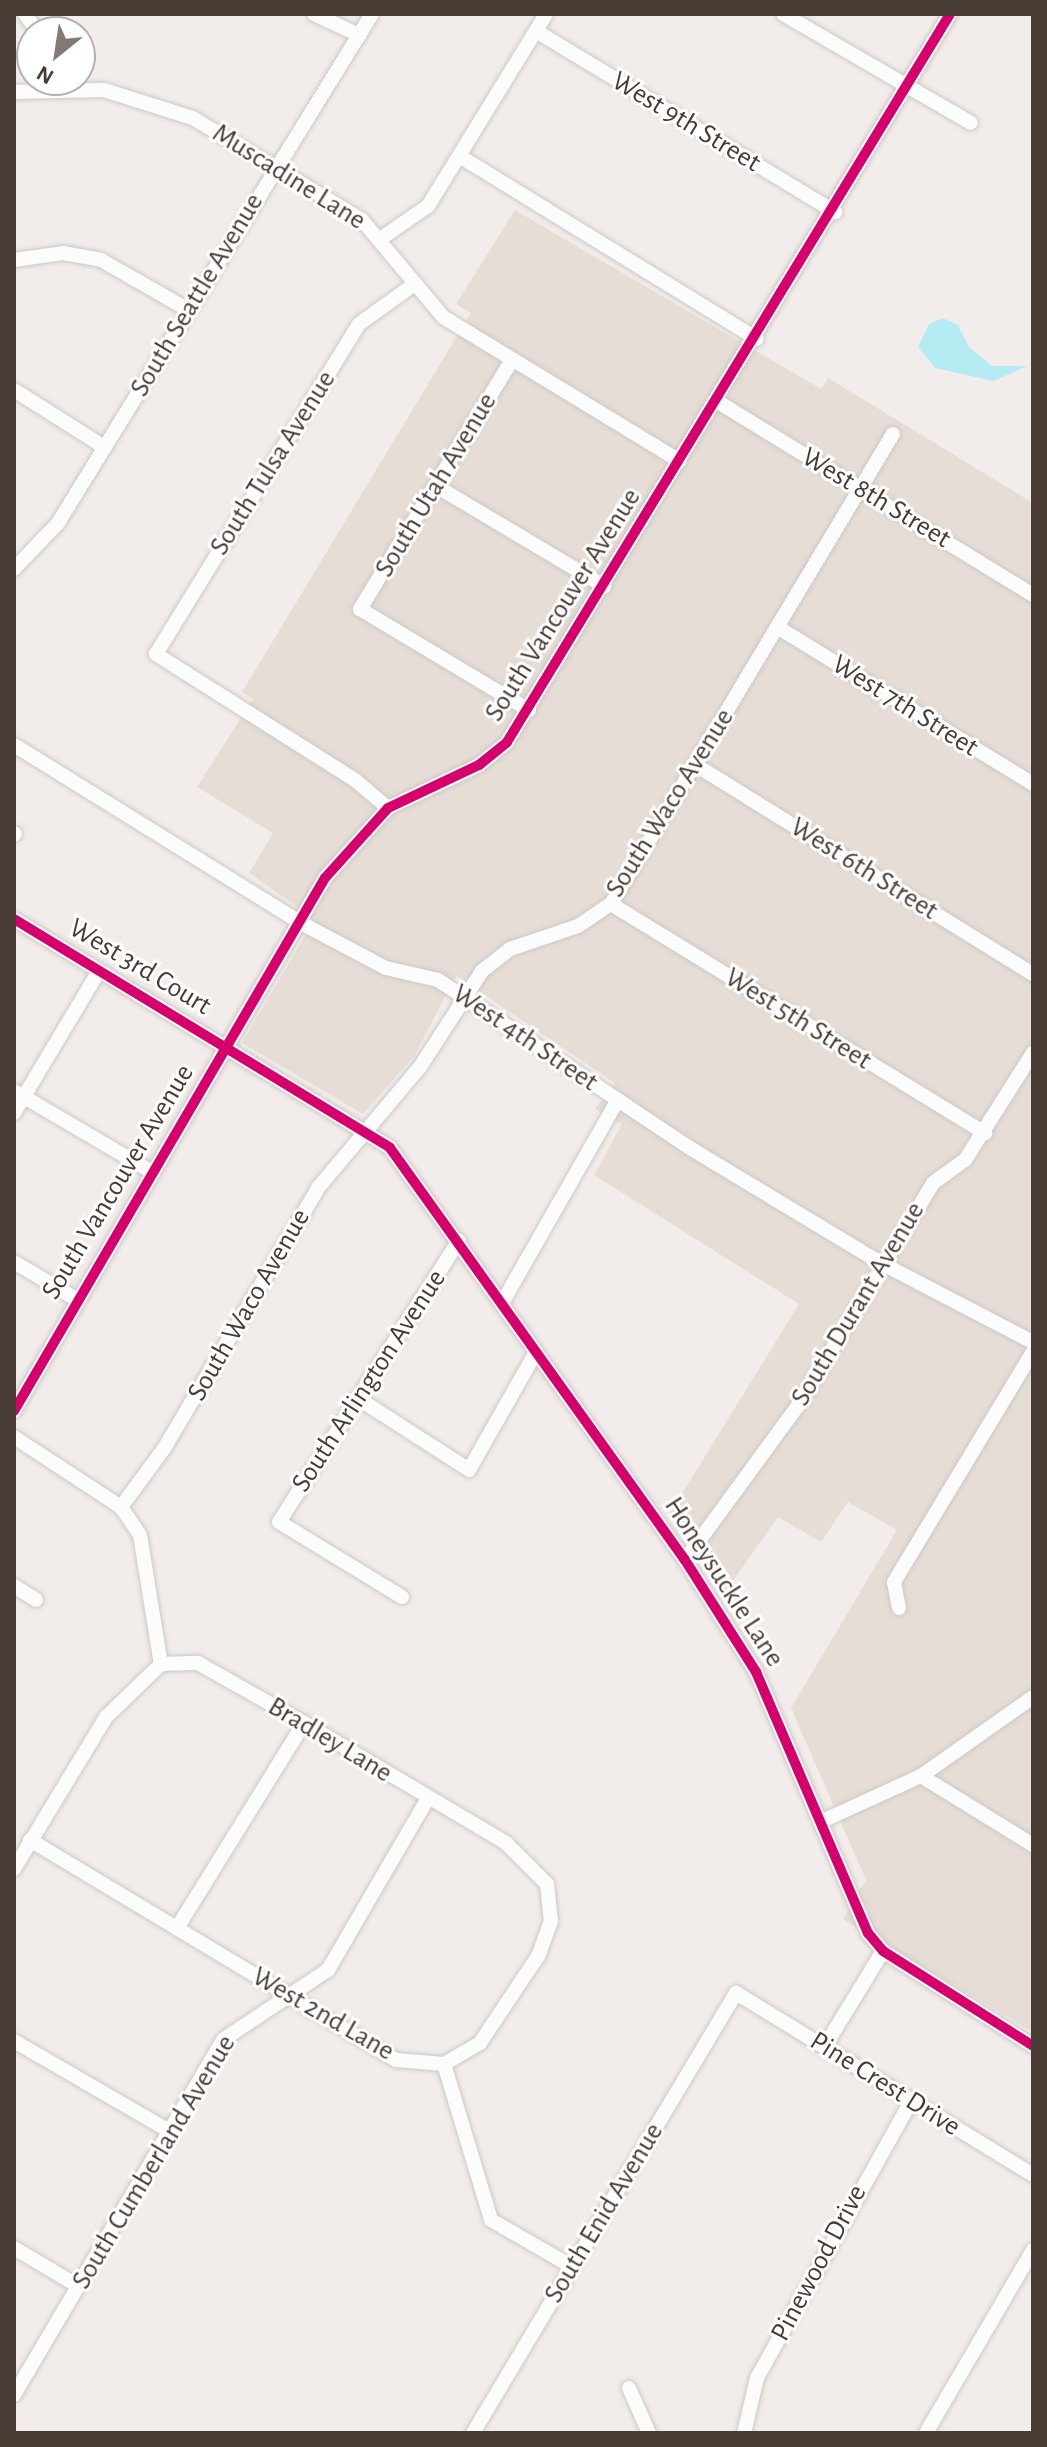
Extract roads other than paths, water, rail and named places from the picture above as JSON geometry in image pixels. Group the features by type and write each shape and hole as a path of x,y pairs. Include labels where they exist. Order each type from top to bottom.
{"street":[{"path":"314,14 359,35"},
{"name":"South Seattle Avenue","path":"15,566 58,523 274,167 372,14"},
{"path":"383,237 428,206 461,157 546,14"},
{"path":"783,14 904,87 971,123"},
{"name":"South Vancouver Avenue","path":"14,1411 76,1299 325,878 388,808 479,765 529,710 835,212 904,87 950,14"},
{"name":"West 9th Street","path":"536,31 835,212"},
{"name":"Muscadine Lane","path":"96,89 171,107 274,167 383,237 413,285 443,317 680,461"},
{"path":"461,157 757,339"},
{"path":"14,260 63,253 101,260 187,309"},
{"name":"South Tulsa Avenue","path":"388,808 355,780 158,658 359,324 413,285"},
{"name":"South Utah Avenue","path":"512,360 360,609 529,710"},
{"path":"14,390 104,447"},
{"name":"West 8th Street","path":"718,402 1033,595"},
{"name":"South Waco Avenue","path":"121,1507 165,1447 318,1188 420,1067 465,997 510,949 578,926 611,904 893,434"},
{"path":"436,486 604,586"},
{"name":"West 7th Street","path":"777,627 1033,784"},
{"name":"West 4th Street","path":"14,745 299,922 386,968 438,980 618,1100 881,1263 1033,1342"},
{"name":"West 6th Street","path":"694,764 1033,974"},
{"name":"West 5th Street","path":"611,904 985,1133"},
{"name":"West 3rd Court","path":"14,919 364,1131"},
{"path":"14,1113 19,1094 99,971"},
{"name":"South Durant Avenue","path":"685,1560 797,1407 881,1263 933,1183 985,1133 1033,1053"},
{"path":"19,1094 152,1172"},
{"path":"502,1303 618,1100"},
{"name":"Honeysuckle Lane","path":"364,1131 390,1148 459,1241 685,1560 756,1672 820,1822 883,1951"},
{"name":"South Arlington Avenue","path":"402,1597 279,1522 459,1241"},
{"path":"14,1262 76,1299"},
{"path":"359,1399 469,1470 536,1352"},
{"path":"899,1608 894,1582 1033,1352"},
{"path":"14,1437 121,1507 140,1535 161,1664 106,1717 14,1869"},
{"path":"14,1586 36,1600"},
{"name":"Bradley Lane","path":"161,1664 198,1663 304,1723 427,1800 506,1843 547,1884 551,1921 538,1956 480,2043 444,2064"},
{"path":"820,1822 921,1776 1033,1697"},
{"path":"177,1928 304,1723"},
{"path":"921,1776 1033,1845"},
{"name":"South Cumberland Avenue","path":"14,2395 224,2039 286,1993 328,1970 427,1800"},
{"name":"West 2nd Lane","path":"30,1840 396,2060 444,2064"},
{"path":"825,2046 883,1951 1033,2046"},
{"name":"Pine Crest Drive","path":"736,1993 1033,2175"},
{"name":"South Enid Avenue","path":"473,2433 736,1993"},
{"path":"14,2041 169,2131"},
{"path":"444,2064 491,2220 571,2266"},
{"name":"Pinewood Drive","path":"744,2433 757,2378 911,2101"},
{"path":"14,2248 78,2286"},
{"path":"926,2433 1033,2250"},
{"path":"629,2388 649,2433"}],"water":[{"path":"943,318 958,325 969,347 992,366 1028,366 993,381 935,368 918,347 929,324"}]}
